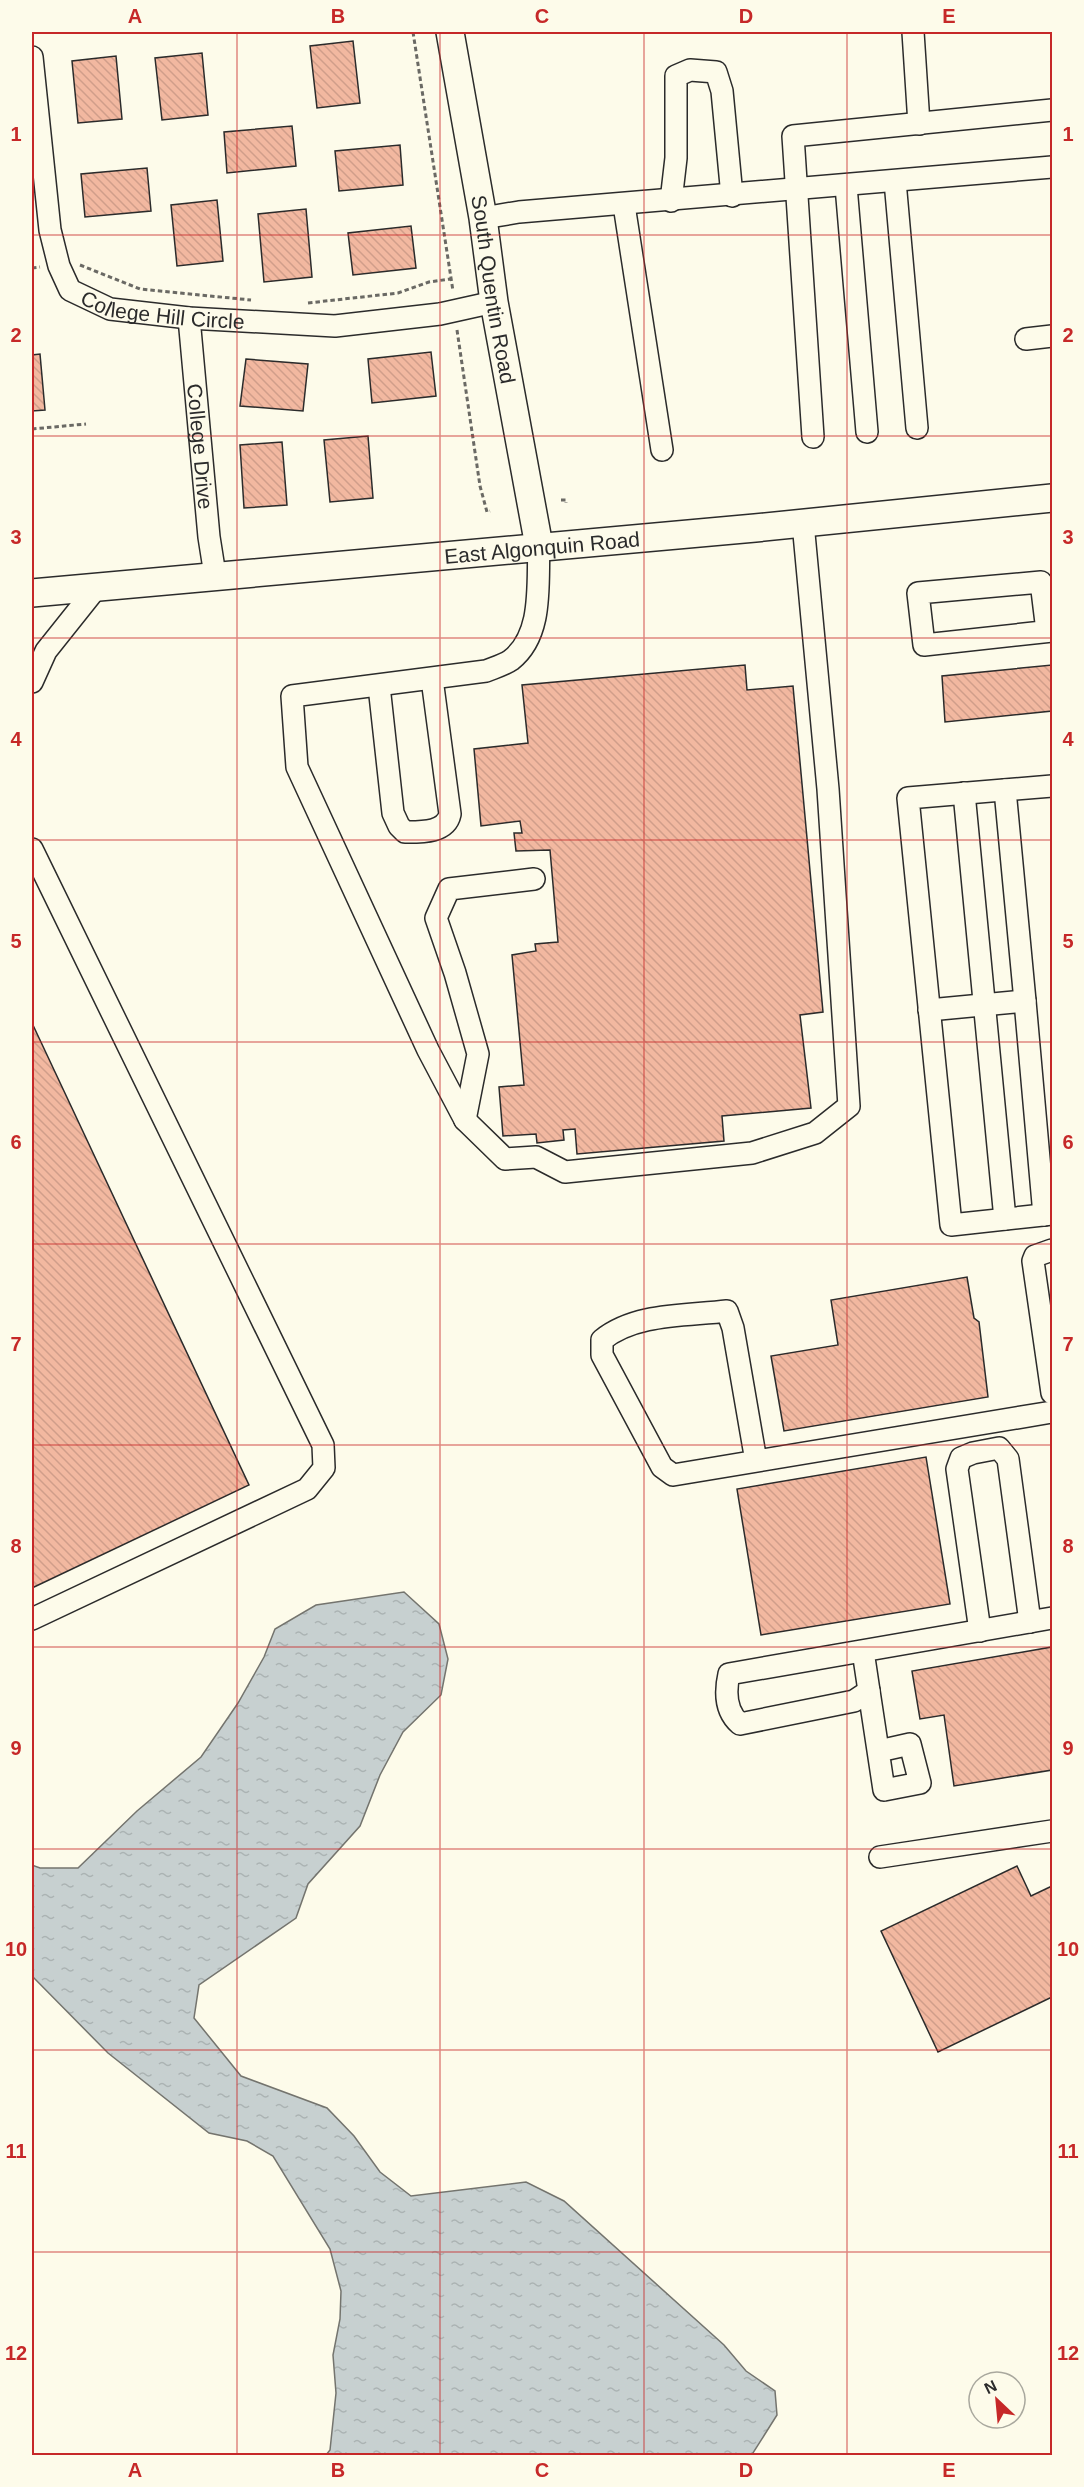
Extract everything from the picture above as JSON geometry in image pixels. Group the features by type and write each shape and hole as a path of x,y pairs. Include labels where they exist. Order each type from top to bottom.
{"main road":[{"name":"South Quentin Road","path":"450,32 483,218 494,302 539,546"},
{"name":"East Algonquin Road","path":"32,593 1053,498"}],"street":[{"path":"913,32 919,124"},
{"name":"College Hill Circle","path":"32,57 50,230 59,266 70,290 110,309 189,318 335,326 440,314 494,302"},
{"path":"671,201 676,158 676,76 690,70 716,72 722,91 732,196"},
{"path":"813,437 793,136 1053,111"},
{"path":"483,218 519,212 624,206 1053,167"},
{"path":"896,181 917,428"},
{"path":"846,186 867,432"},
{"path":"624,206 662,450"},
{"name":"College Drive","path":"189,318 209,537 215,575"},
{"path":"1026,339 1053,336"},
{"path":"539,546 536,613 530,637 511,660 486,671 292,696 297,767 428,1050 465,1120 505,1160 536,1157 565,1172 752,1153 815,1132 849,1106 828,789 803,523"},
{"path":"1041,582 1050,631 924,645 918,593 1041,582"},
{"path":"32,682 46,651 97,587"},
{"path":"379,686 393,813 399,826 405,832 418,832 443,827 448,822 450,814 432,679"},
{"path":"1005,790 1048,1215 951,1225 908,798 1053,786"},
{"path":"964,793 1005,1219"},
{"path":"32,849 324,1445 324,1468 308,1490 32,1619"},
{"path":"465,1120 478,1053 456,973 436,918 449,889 534,879"},
{"path":"929,1010 1025,1001"},
{"path":"1053,1250 1035,1256 1034,1261 1053,1394"},
{"path":"756,1461 733,1328 727,1311 639,1321 614,1330 602,1340 602,1355 662,1467 673,1475 1053,1412"},
{"path":"980,1631 957,1469 961,1458 973,1452 999,1448 1008,1459 1030,1622"},
{"path":"869,1691 854,1701 740,1724 731,1716 725,1689 729,1674 1053,1618"},
{"path":"863,1651 879,1751"},
{"path":"880,1857 1053,1831"}],"path":[{"path":"412,32 456,309 457,340 464,366 480,486 487,512 490,511"},
{"path":"59,266 84,265 120,283 141,290 257,300"},
{"path":"304,303 398,294 429,282 450,279"},
{"path":"32,429 86,424"},
{"path":"561,500 566,500 566,503"}],"water":[{"path":"404,1592 439,1624 448,1659 441,1695 403,1732 380,1775 360,1826 308,1884 296,1918 199,1985 194,2018 241,2076 327,2108 354,2136 380,2172 411,2196 526,2182 564,2201 724,2345 746,2371 775,2391 777,2415 753,2453 748,2455 326,2455 330,2450 336,2393 333,2355 340,2319 341,2291 330,2249 273,2156 247,2141 209,2133 108,2053 32,1976 32,1865 40,1868 78,1868 137,1811 201,1757 238,1703 264,1657 275,1629 316,1605"}],"building":[{"path":"353,41 360,103 317,108 310,46"},
{"path":"202,53 208,115 162,120 155,58"},
{"path":"116,56 122,119 78,123 72,61"},
{"path":"292,126 296,166 227,173 224,132"},
{"path":"400,145 403,185 339,191 335,151"},
{"path":"147,168 151,211 85,217 81,174"},
{"path":"217,200 223,261 177,266 171,205"},
{"path":"306,209 312,277 264,282 258,214"},
{"path":"411,226 416,268 353,275 348,233"},
{"path":"431,352 436,396 372,403 368,359"},
{"path":"40,354 45,410 32,411 32,355"},
{"path":"246,359 308,364 303,411 240,406"},
{"path":"368,436 373,498 330,502 324,440"},
{"path":"282,442 287,505 244,508 240,445"},
{"path":"745,665 747,690 793,686 823,1012 800,1015 811,1108 722,1116 724,1141 577,1154 575,1129 563,1130 564,1140 537,1143 536,1134 503,1136 499,1087 524,1085 512,955 536,951 535,944 558,942 550,850 516,851 514,833 522,833 520,821 481,826 474,749 528,743 522,685"},
{"path":"1052,665 1052,711 945,722 942,676"},
{"path":"32,1023 249,1485 32,1588"},
{"path":"967,1277 974,1318 979,1322 988,1397 784,1431 771,1356 838,1345 831,1300"},
{"path":"926,1457 950,1604 761,1635 737,1489"},
{"path":"1052,1647 1052,1770 954,1786 944,1715 920,1719 912,1671"},
{"path":"1017,1866 1031,1896 1052,1886 1052,1997 938,2052 881,1931"}]}
